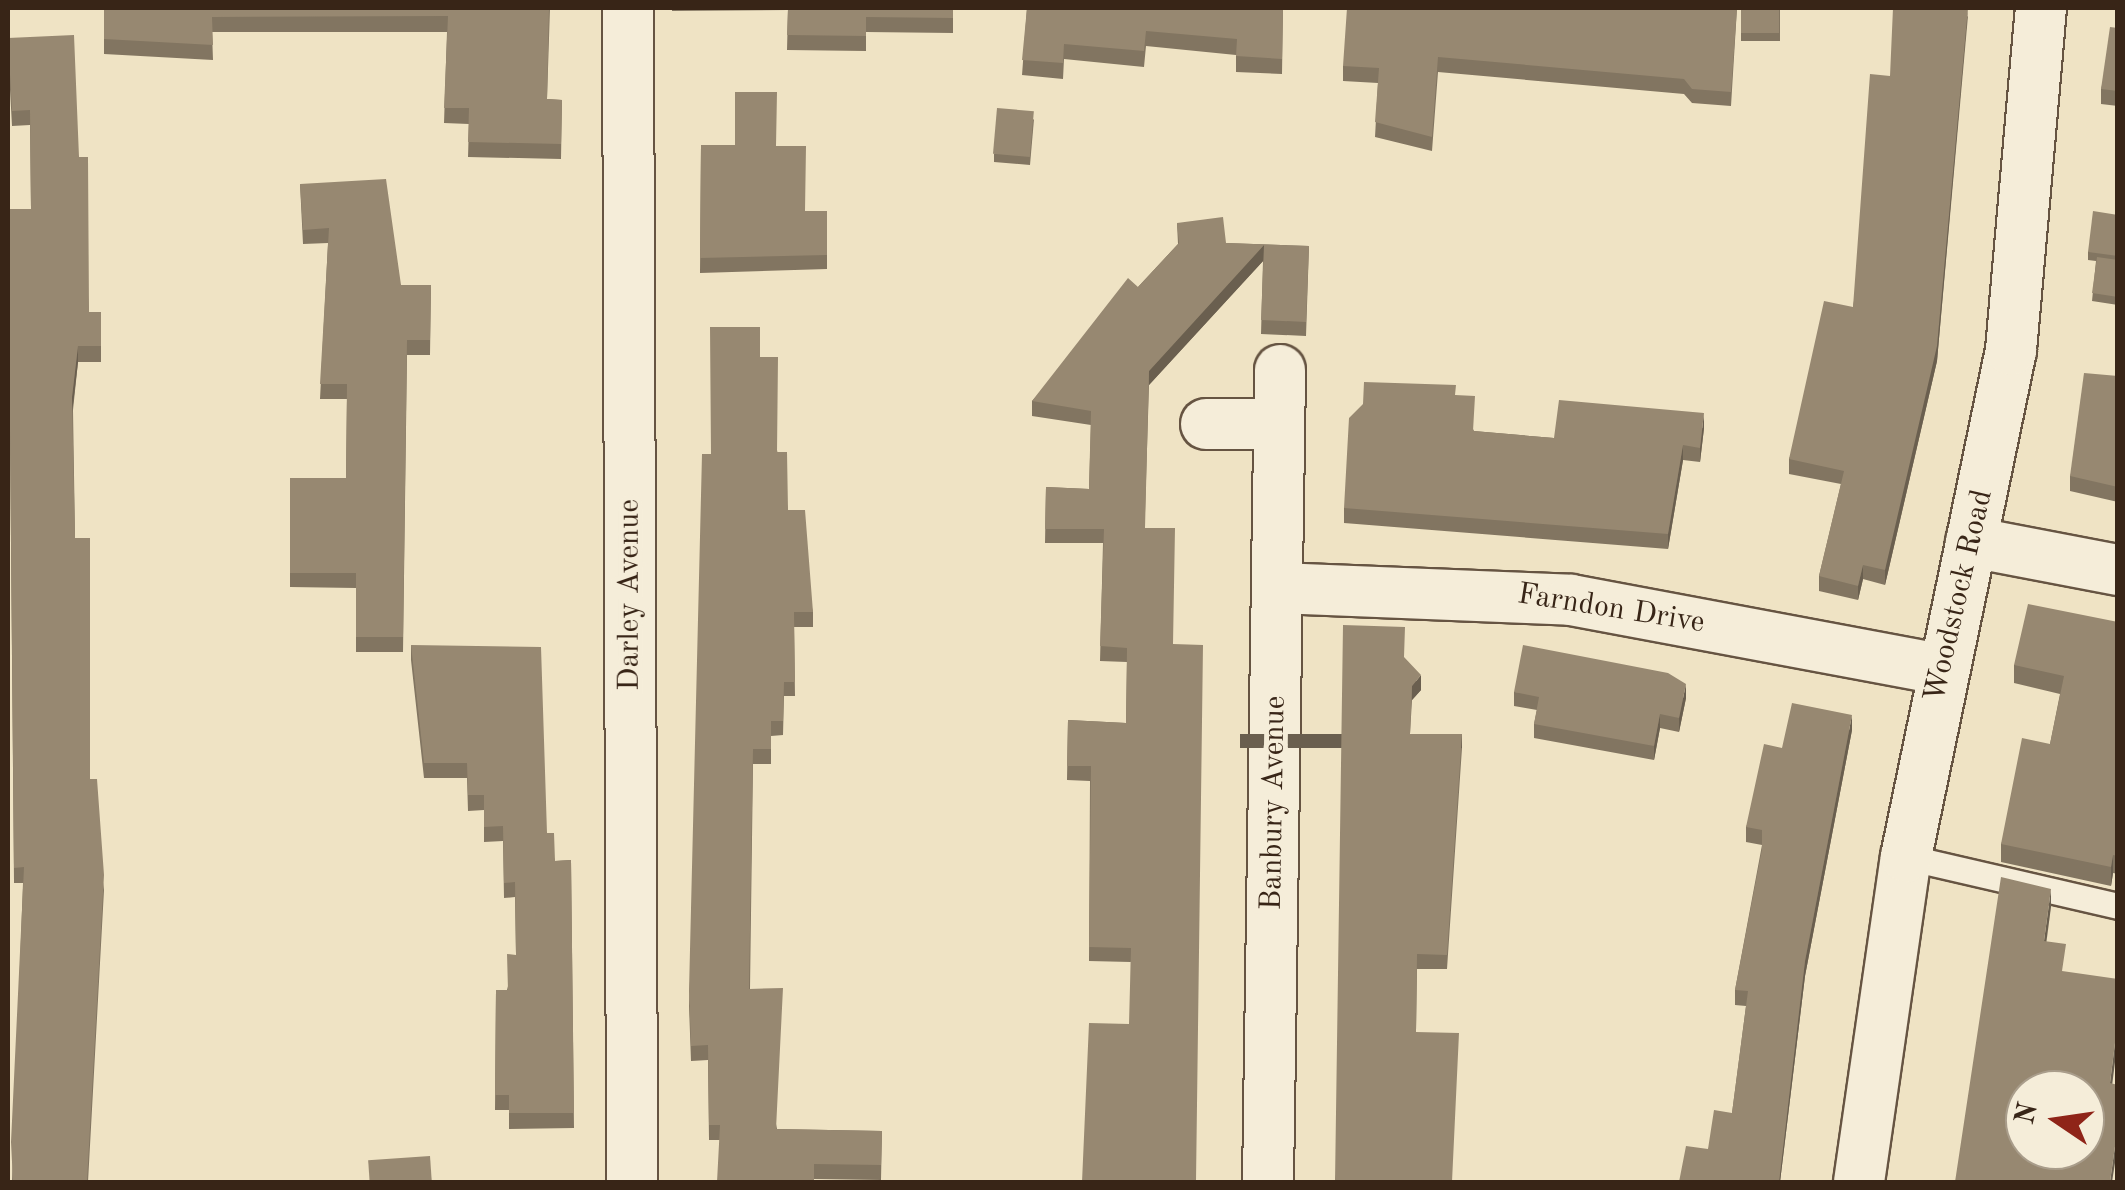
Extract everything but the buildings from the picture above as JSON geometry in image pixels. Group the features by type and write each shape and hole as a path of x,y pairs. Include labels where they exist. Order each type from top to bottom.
{"street":[{"name":"Darley Avenue","path":"628,8 632,1182"},
{"name":"Woodstock Road","path":"1859,1182 1906,857 1941,670 2012,350 2041,8"},
{"name":"Banbury Avenue","path":"1268,1182 1280,370"},
{"path":"1206,424 1279,424"},
{"path":"1971,542 2118,570"},
{"name":"Farndon Drive","path":"1278,588 1571,600 1941,670"}],"lane":[{"path":"1906,857 2118,906"}]}
